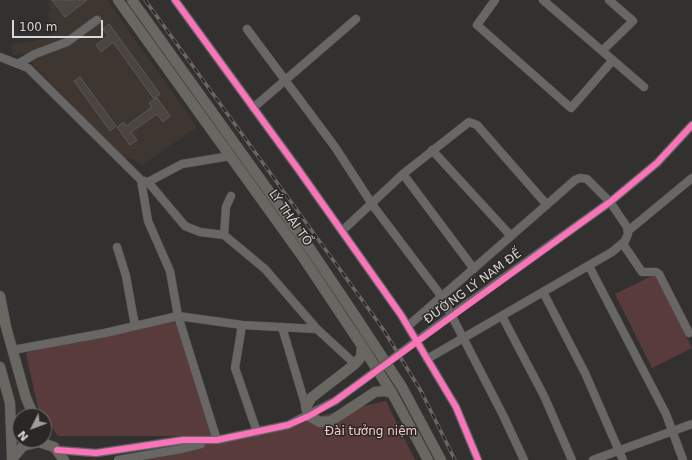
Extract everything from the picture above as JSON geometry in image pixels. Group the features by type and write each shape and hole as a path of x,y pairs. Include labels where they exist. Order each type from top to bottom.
{"main road":[{"name":"LÝ THÁI TỔ","path":"118,0 230,156 362,346 392,393 428,460"},
{"name":"LÝ THÁI TỔ","path":"132,0 311,250 352,311 402,387 441,460"},
{"path":"0,296 12,350 26,398 30,408"},
{"path":"343,318 352,311"},
{"path":"362,346 361,356 355,364 311,398 307,411 320,422 331,421 375,392 384,391 392,393"},
{"path":"0,367 10,403 12,459"},
{"path":"411,426 420,420"},
{"path":"12,459 20,448 29,444 39,442 54,448"},
{"path":"52,445 64,460"}],"street":[{"path":"186,0 177,3 188,20 342,231 408,326 456,407 478,460"},
{"path":"495,0 477,25 571,108 613,60"},
{"path":"543,0 644,88"},
{"path":"602,51 634,21 609,0"},
{"path":"253,108 356,19"},
{"path":"18,64 35,54 67,42 97,20"},
{"path":"247,29 334,147 371,203 442,298 503,415 524,460"},
{"path":"0,57 28,68 144,181 184,226 200,232 224,235 265,269 317,329 355,364"},
{"path":"342,231 403,174 469,122 477,125 547,204"},
{"name":"ĐƯỜNG LÝ NAM ĐẾ","path":"118,460 181,449 288,425 307,411 335,401 460,309 610,202 657,163 692,125"},
{"path":"432,150 511,236"},
{"path":"144,181 182,164 230,156"},
{"path":"403,174 474,269"},
{"path":"408,326 442,298 575,180 580,178 587,179 610,202 627,227 628,234 623,244 589,266 427,359"},
{"path":"628,231 692,178"},
{"path":"144,181 148,221 170,271 178,316 213,441"},
{"path":"224,235 226,207 231,196"},
{"path":"623,244 642,272 656,272 659,274 689,333"},
{"path":"117,246 126,276 135,326"},
{"path":"589,266 666,414 683,460"},
{"path":"543,292 585,373 620,450 623,460"},
{"path":"12,350 178,316 242,325 317,329"},
{"path":"502,316 544,396 572,460"},
{"path":"242,325 236,368 257,432"},
{"path":"282,327 307,411"},
{"path":"593,460 692,424"},
{"name":"ĐƯỜNG LÝ NAM ĐẾ","path":"54,448 96,453 183,440 213,441"}],"shaded area":[{"path":"48,0 107,0 197,127 142,165 131,158 125,160 23,54 13,55 11,44 52,38 47,11 50,10"}],"green space":[{"path":"656,274 692,348 652,368 615,294"},
{"path":"178,316 215,436 58,436 52,428 52,408 38,408 26,353"},
{"name":"Đài tưởng niệm","path":"386,401 415,460 121,460"}],"building":[{"path":"52,0 87,0 65,17"},
{"path":"109,24 160,94 154,99 113,42 101,52 96,45 108,36 103,29"},
{"path":"80,77 116,126 110,131 74,81"},
{"path":"157,98 170,116 163,122 157,114 131,132 137,140 130,145 117,127 124,122 126,126 152,107 149,103"}],"railway":[{"path":"145,0 383,329 421,391 455,460"}],"cycle path":[{"path":"175,0 298,169 401,315 456,407 478,460"},
{"path":"57,450 96,453 183,440 217,440 288,425 309,416 335,401 610,202 657,163 692,125"}]}
